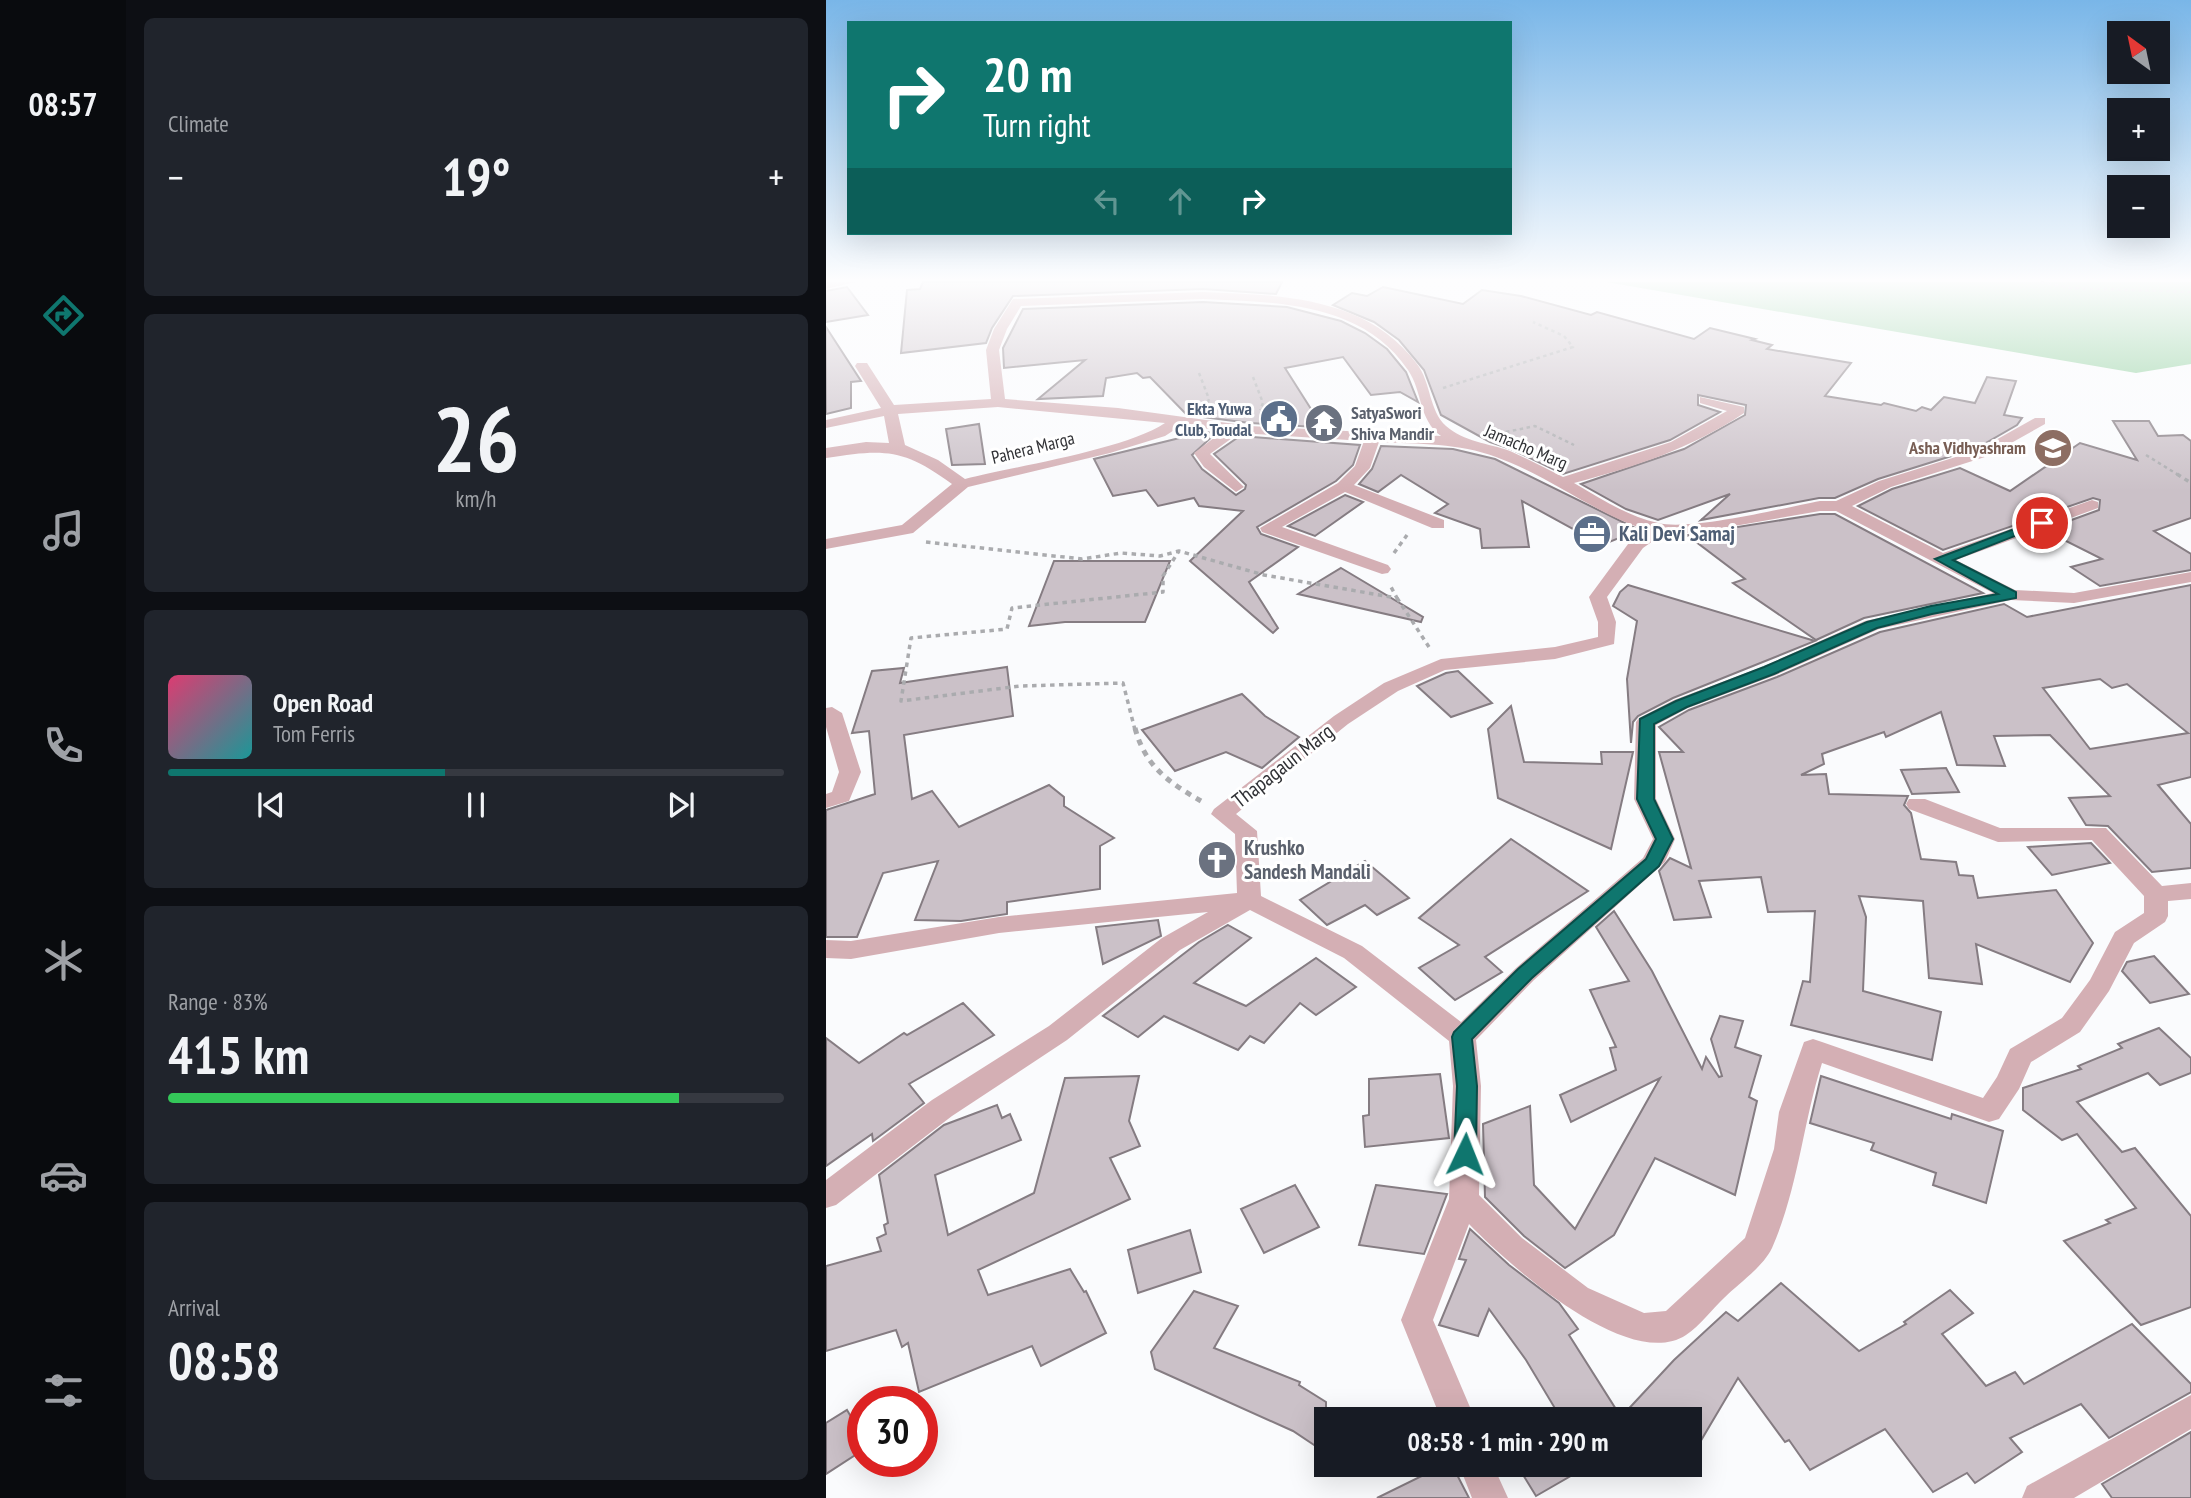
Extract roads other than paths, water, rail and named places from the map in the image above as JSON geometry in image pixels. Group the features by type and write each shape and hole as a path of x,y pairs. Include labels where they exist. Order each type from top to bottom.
{"street":[{"path":"993,352 998,403"},
{"path":"1397,352 1412,366 1425,393 1434,427 1461,442"},
{"path":"862,366 890,410 898,447"},
{"path":"1561,482 1650,458 1709,430 1738,410 1705,400"},
{"name":"Jamacho Marg","path":"826,424 890,410 998,403 1118,412 1201,426 1461,442 1503,454 1561,482 1617,515 1660,529"},
{"name":"Pahera Marga","path":"850,538 907,529 962,484 1105,450 1160,433 1178,421"},
{"path":"1660,529 1700,527 1820,506 1839,506 1885,484 1983,453 2040,421"},
{"path":"1236,487 1209,464 1202,453 1243,429"},
{"path":"1373,438 1362,468 1343,486 1268,528 1381,569"},
{"path":"826,453 866,447 898,447 933,463 962,484"},
{"path":"1343,486 1438,524"},
{"path":"1942,559 2092,505"},
{"path":"1839,506 2011,595"},
{"name":"Thapagaun Marg","path":"1249,900 1246,831 1222,814 1341,720 1391,687 1441,665 1555,653 1607,640 1607,622 1598,597 1637,544 1660,529"},
{"path":"826,544 850,538"},
{"path":"826,552 850,538"},
{"path":"1462,1037 1525,974 1653,862 1664,839 1645,799 1646,722 1681,704 1769,671 1872,625 1931,610 2011,595 2074,598 2191,577"},
{"path":"826,801 841,796 850,772 832,713"},
{"path":"1464,1199 1511,1247 1577,1298 1642,1328 1674,1325 1758,1245 1788,1149 1793,1112 1812,1049 1989,1111 2009,1082 2020,1056 2071,1026 2100,985 2124,938 2157,916 2156,894 2098,833 1998,835 1917,804"},
{"path":"2156,894 2191,891"},
{"path":"826,1196 942,1108 1058,1033 1171,944 1249,900"},
{"path":"826,949 851,950 999,925 1249,900 1353,952 1462,1037 1467,1086 1464,1199 1417,1320 1453,1407"},
{"path":"2040,1498 2191,1411"},
{"path":"1481,1477 1490,1498"}],"place":[{"name":"Ekta Yuwa Club, Toudal","path":"1279,419"},
{"name":"SatyaSwori Shiva Mandir","path":"1324,423"},
{"name":"Asha Vidhyashram","path":"2053,448"},
{"name":"Kali Devi Samaj","path":"1592,534"},
{"name":"Krushko Sandesh Mandali","path":"1217,860"}]}
